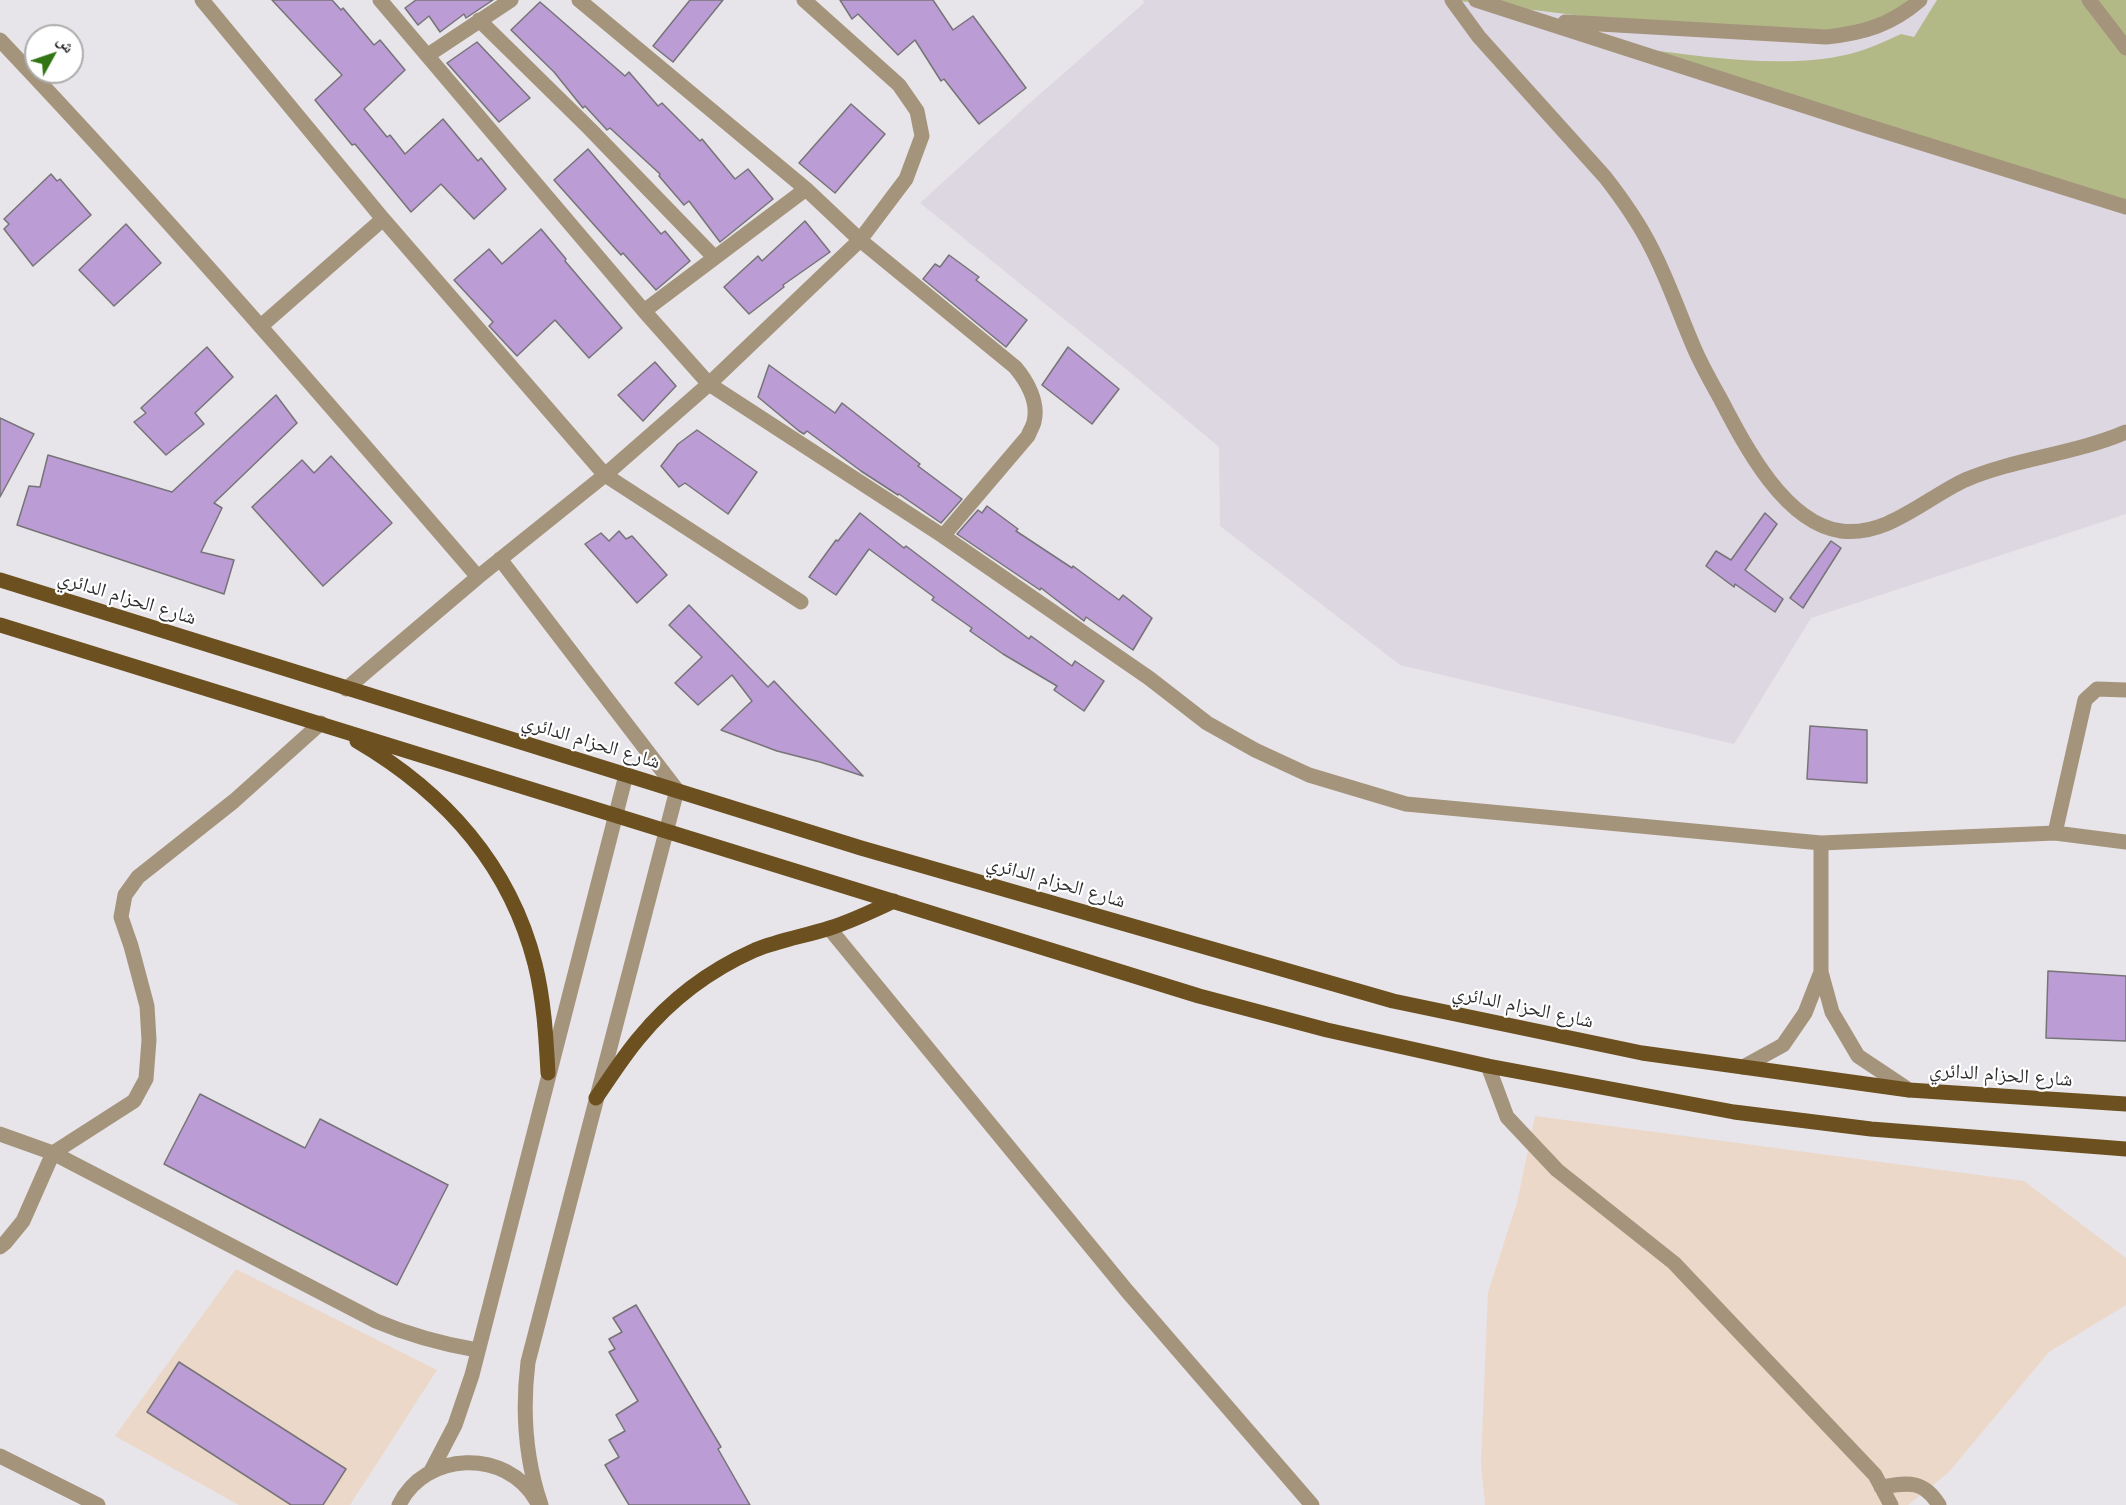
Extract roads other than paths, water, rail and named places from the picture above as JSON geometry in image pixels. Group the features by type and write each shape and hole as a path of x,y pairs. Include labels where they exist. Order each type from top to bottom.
{"main road":[{"name":"شارع الحزام الدائري","path":"0,580 861,848 1393,1001 1642,1053 1909,1090 2126,1104"},
{"path":"0,625 1199,996 1327,1029 1488,1066 1745,1114 1871,1129 2126,1149"},
{"path":"327,725 385,758 432,795 474,838 500,877 521,920 535,964 544,1011 548,1073"},
{"path":"596,1098 637,1040 662,1011 691,987 722,966 756,950 829,928 894,902"}],"street":[{"path":"202,0 383,219 605,475 801,602"},
{"path":"380,0 644,311 710,384 943,536 1149,678 1207,723 1255,750 1309,774 1406,804 1821,843 2055,833 2126,842"},
{"path":"428,55 511,0"},
{"path":"579,0 806,189 860,240 1015,367 1024,378 1034,402 1035,421 1028,436 943,536"},
{"path":"346,689 478,577 605,475 710,384 860,240 906,179 922,136 917,111 899,85 804,0"},
{"path":"1452,0 1475,33 1623,200 1640,225 1653,251 1696,352 1741,439 1775,486 1796,508 1816,523 1842,531 1868,530 1890,523 1966,480 2126,432"},
{"path":"1476,0 2126,207"},
{"path":"1544,20 1826,37 1855,34 1882,26 1907,12 1920,0"},
{"path":"2090,0 2126,48"},
{"path":"479,20 590,129 714,257"},
{"path":"0,39 92,137 261,326 478,577"},
{"path":"644,311 806,189"},
{"path":"261,326 383,219"},
{"path":"500,559 677,790 528,1362 524,1394 525,1425 528,1456 540,1505"},
{"path":"2055,833 2085,700 2097,689 2126,690"},
{"path":"0,1247 23,1221 53,1153 134,1101 146,1079 147,1006 121,917 125,895 138,877 327,725"},
{"path":"431,1471 464,1401 626,774"},
{"path":"1821,843 1821,972 1832,1012 1858,1056 1909,1090"},
{"path":"829,928 1126,1291 1312,1505"},
{"path":"1743,1067 1783,1045 1805,1013 1821,972"},
{"path":"1488,1066 1507,1117 1514,1125 1557,1170 1674,1263 1875,1475 1891,1505"},
{"path":"0,1134 53,1153 376,1321 420,1338 477,1350"},
{"path":"0,1456 98,1505"},
{"path":"399,1505 415,1483 431,1471 453,1463 476,1462 499,1467 519,1479 540,1505"},
{"path":"1881,1487 1908,1483 1917,1485 1927,1490 1939,1505"}]}
